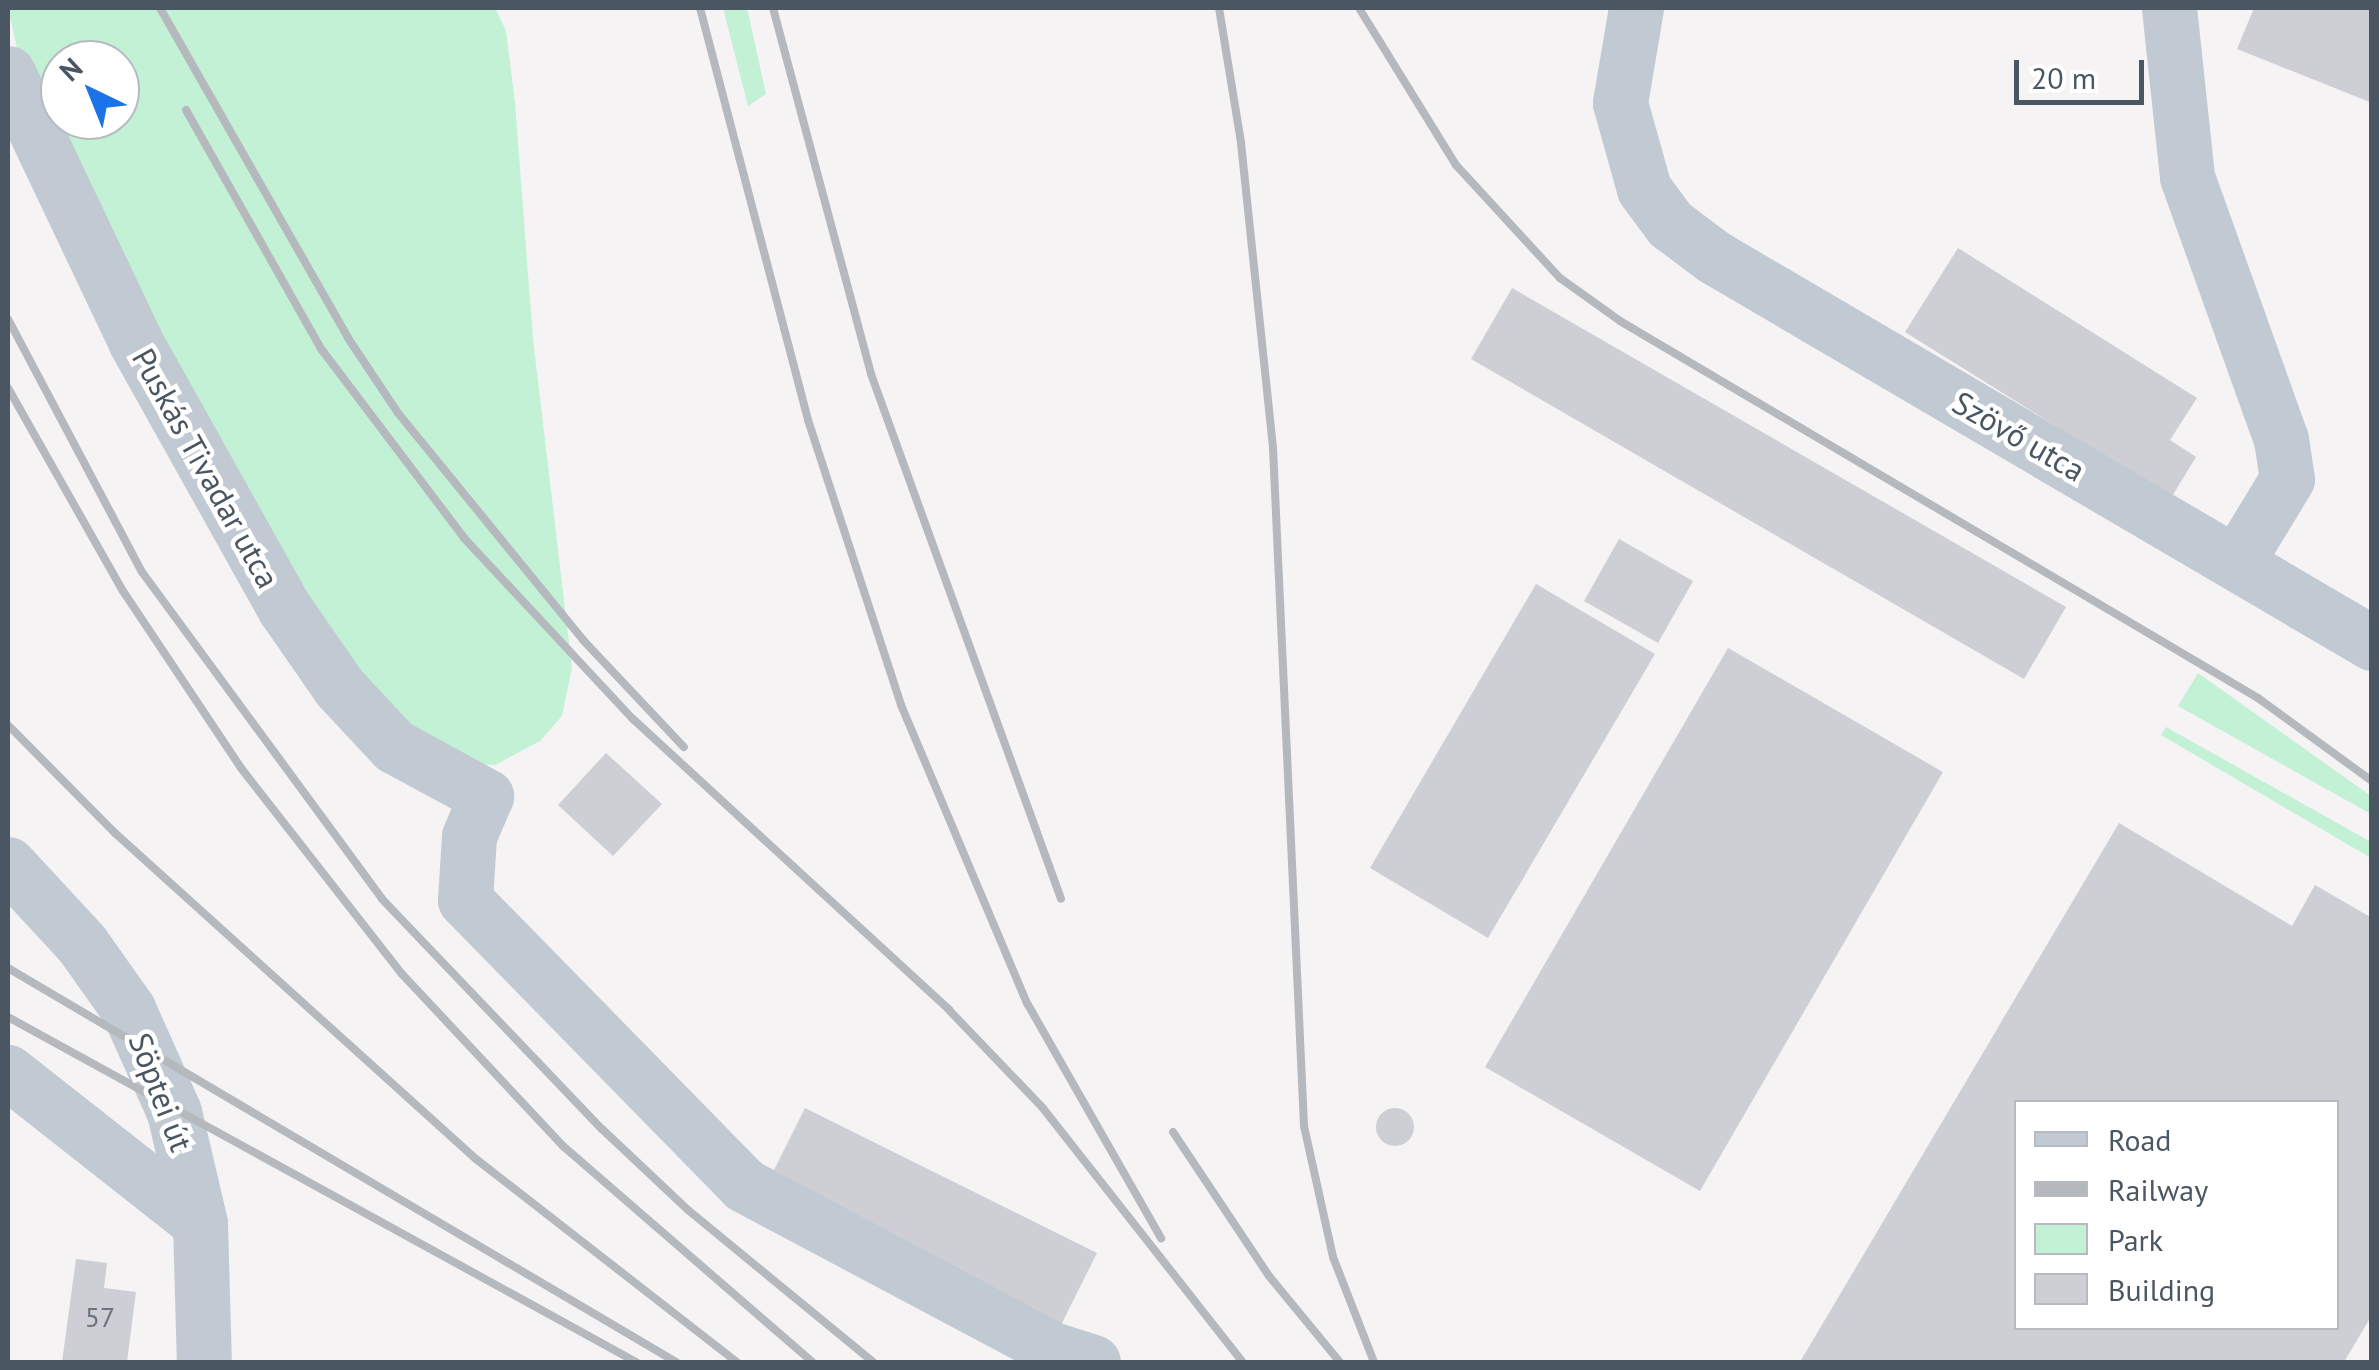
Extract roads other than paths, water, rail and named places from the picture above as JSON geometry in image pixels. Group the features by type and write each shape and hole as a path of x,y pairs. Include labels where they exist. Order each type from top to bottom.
{"street":[{"name":"Szövő utca","path":"1636,8 1620,104 1644,189 1670,224 1714,256 2372,644"},
{"path":"2170,8 2186,178 2281,439 2287,480 2236,563"},
{"name":"Puskás Tivadar utca","path":"8,73 135,341 286,609 339,687 394,746 431,772 486,796 469,836 465,900 704,1149 790,1215 1052,1349 1092,1362"},
{"name":"Söptei út","path":"8,864 82,944 128,1009 174,1112 200,1223 204,1362"},
{"path":"8,1072 200,1223"}],"railway":[{"path":"160,8 348,338 398,413 583,640 684,747"},
{"path":"700,8 808,420 901,705 1027,1003 1161,1238"},
{"path":"773,8 871,374 1061,899"},
{"path":"1219,8 1241,143 1273,448 1304,1126 1333,1257 1374,1362"},
{"path":"1359,8 1456,165 1560,278 1620,321 2258,698 2372,781"},
{"path":"186,110 322,350 464,538 633,719 949,1010 1042,1107 1243,1362"},
{"path":"8,319 142,572 382,899 602,1129 688,1210 873,1362"},
{"path":"8,388 123,591 241,768 402,974 563,1146 812,1362"},
{"path":"8,725 115,833 476,1159 737,1362"},
{"path":"8,968 676,1362"},
{"path":"8,1017 636,1362"},
{"path":"1173,1132 1269,1276 1340,1362"}]}
